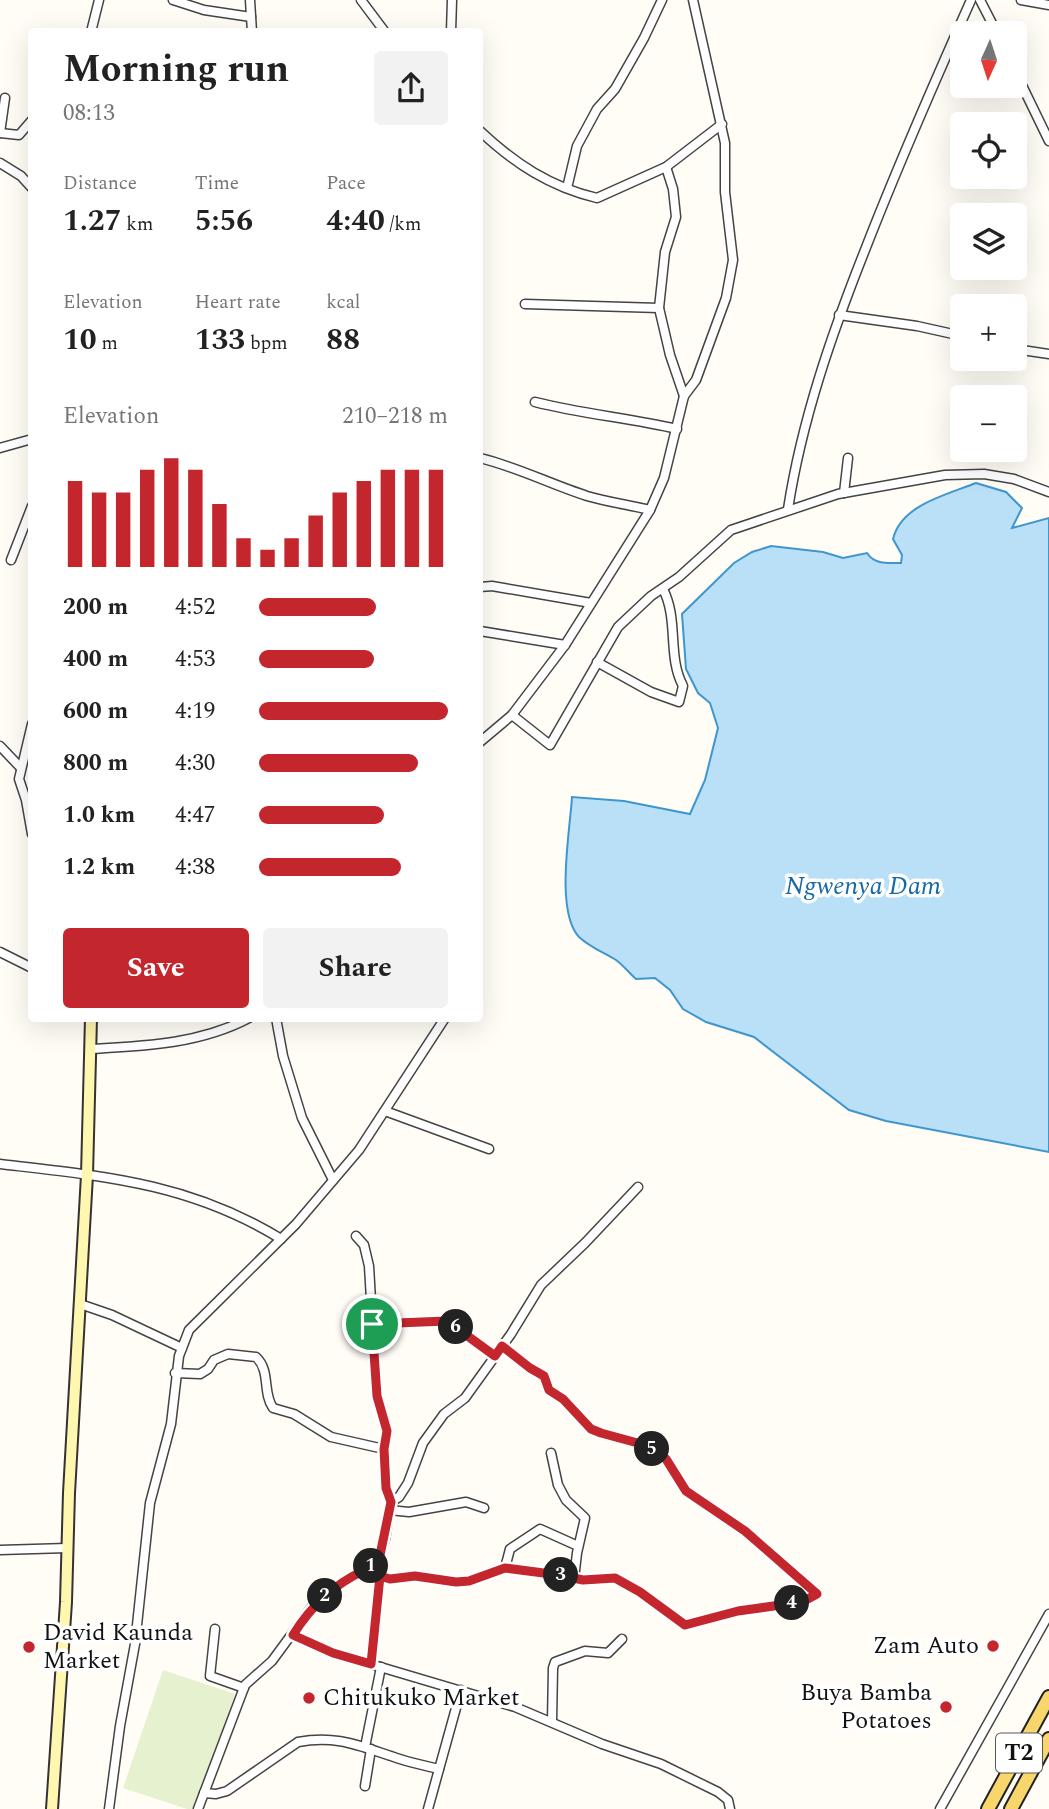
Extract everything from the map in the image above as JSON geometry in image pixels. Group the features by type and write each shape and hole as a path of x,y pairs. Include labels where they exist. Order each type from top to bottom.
{"main road":[{"name":"T2","path":"988,1809 1049,1697"},
{"name":"T2","path":"1011,1809 1049,1739"}],"street":[{"path":"92,28 99,0"},
{"path":"173,0 204,10 251,17"},
{"path":"250,0 251,28"},
{"path":"361,0 382,28"},
{"path":"452,0 452,28"},
{"path":"567,188 577,146 597,109 615,89 662,0"},
{"path":"483,739 512,715 565,645 650,510 664,478 684,397 696,380 723,307 733,260 725,192 725,149 722,124 717,112 693,0"},
{"path":"788,509 806,424 839,315 898,166 971,0"},
{"path":"980,0 991,21"},
{"path":"1021,0 1049,5"},
{"path":"1027,96 1049,141"},
{"path":"5,99 0,133 19,135 28,125"},
{"path":"483,134 514,162 567,188 597,198 666,167 722,124"},
{"path":"0,163 28,184"},
{"path":"666,167 673,189 676,218 665,252 659,308 670,355 684,397"},
{"path":"525,304 659,308"},
{"path":"839,315 950,333"},
{"path":"1027,351 1049,354"},
{"path":"535,402 577,413 630,418 677,429"},
{"path":"0,448 28,440"},
{"path":"844,493 848,458"},
{"path":"483,459 513,466 537,478 590,497 650,510"},
{"path":"512,715 550,745 618,628 651,596 710,551 731,530 788,509 844,493 945,475 984,474 1014,479 1049,492"},
{"path":"11,560 28,516"},
{"path":"483,587 591,603"},
{"path":"597,662 651,692 679,702 683,686 676,673 673,617 663,589"},
{"path":"483,631 565,645"},
{"path":"28,738 20,767 19,784 28,811"},
{"path":"0,746 20,767"},
{"path":"0,952 28,966"},
{"path":"52,1809 66,1602 92,1022"},
{"path":"90,1049 151,1046 182,1041 220,1033 242,1022"},
{"path":"277,1022 283,1056 302,1118 333,1180"},
{"path":"109,1809 135,1644 150,1503 171,1424 175,1373 181,1348 189,1330 310,1209 359,1150 442,1022"},
{"path":"385,1111 489,1149"},
{"path":"0,1164 146,1184 182,1193 252,1221 281,1239"},
{"path":"390,1506 408,1483 423,1443 444,1414 465,1398 541,1285 585,1244 638,1187"},
{"path":"198,1809 244,1688 250,1679 272,1661 311,1608 349,1578 375,1563 380,1555 390,1506 384,1449 387,1431 377,1396 368,1255 356,1236"},
{"path":"80,1304 113,1315 181,1348"},
{"path":"372,1324 447,1321 495,1356"},
{"path":"363,1571 397,1580 415,1576 456,1582 469,1581 505,1568 574,1579 615,1578 685,1625 738,1611 802,1602 817,1594 745,1531 686,1491 666,1459 645,1445 591,1429 563,1399 549,1390 544,1376 502,1346"},
{"path":"175,1373 200,1374 208,1370 214,1360 228,1354 248,1354 256,1357 264,1366 268,1397 273,1408 294,1414 331,1437 384,1449"},
{"path":"551,1453 558,1485 566,1500 584,1516 574,1579"},
{"path":"390,1506 409,1512 466,1502 485,1508"},
{"path":"505,1568 510,1549 540,1529 578,1546"},
{"path":"0,1550 67,1548"},
{"path":"371,1664 380,1576"},
{"path":"940,1809 1049,1614"},
{"path":"215,1629 210,1675 244,1688"},
{"path":"293,1635 333,1653 515,1707 602,1744 683,1773 718,1792 728,1800 730,1809"},
{"path":"552,1722 555,1662 584,1651 608,1653 622,1639"},
{"path":"365,1786 368,1748 382,1667"},
{"path":"428,1809 461,1690"},
{"path":"204,1793 227,1791 298,1742 310,1740 345,1740 439,1769"}],"green space":[{"path":"163,1670 235,1694 196,1809 187,1809 123,1788"}],"water":[{"name":"Ngwenya Dam","path":"976,483 1006,492 1022,508 1012,528 1049,518 1049,1152 886,1121 849,1110 754,1037 706,1022 683,1009 670,990 655,978 636,979 616,960 579,937 572,925 568,909 566,870 572,797 624,801 690,814 705,780 718,728 710,703 698,693 686,669 682,614 734,563 752,552 771,546 823,552 843,558 867,553 878,561 901,563 902,555 893,539 905,518 926,503"}],"place":[{"name":"Zam Auto","path":"993,1646"},
{"name":"David Kaunda Market","path":"29,1647"},
{"name":"Chitukuko Market","path":"309,1698"},
{"name":"Buya Bamba Potatoes","path":"946,1707"}],"route":[{"path":"372,1324 377,1396 387,1431 384,1449 386,1488 391,1502 380,1555 371,1567 363,1571 380,1576 371,1664 333,1653 293,1635 311,1608 334,1588 363,1571 397,1580 415,1576 456,1582 469,1581 505,1568 583,1580 615,1578 640,1592 685,1625 738,1611 802,1602 817,1594 745,1531 686,1491 674,1468 656,1450 591,1429 563,1399 549,1390 544,1376 502,1346 495,1356 447,1321 372,1324"}]}
